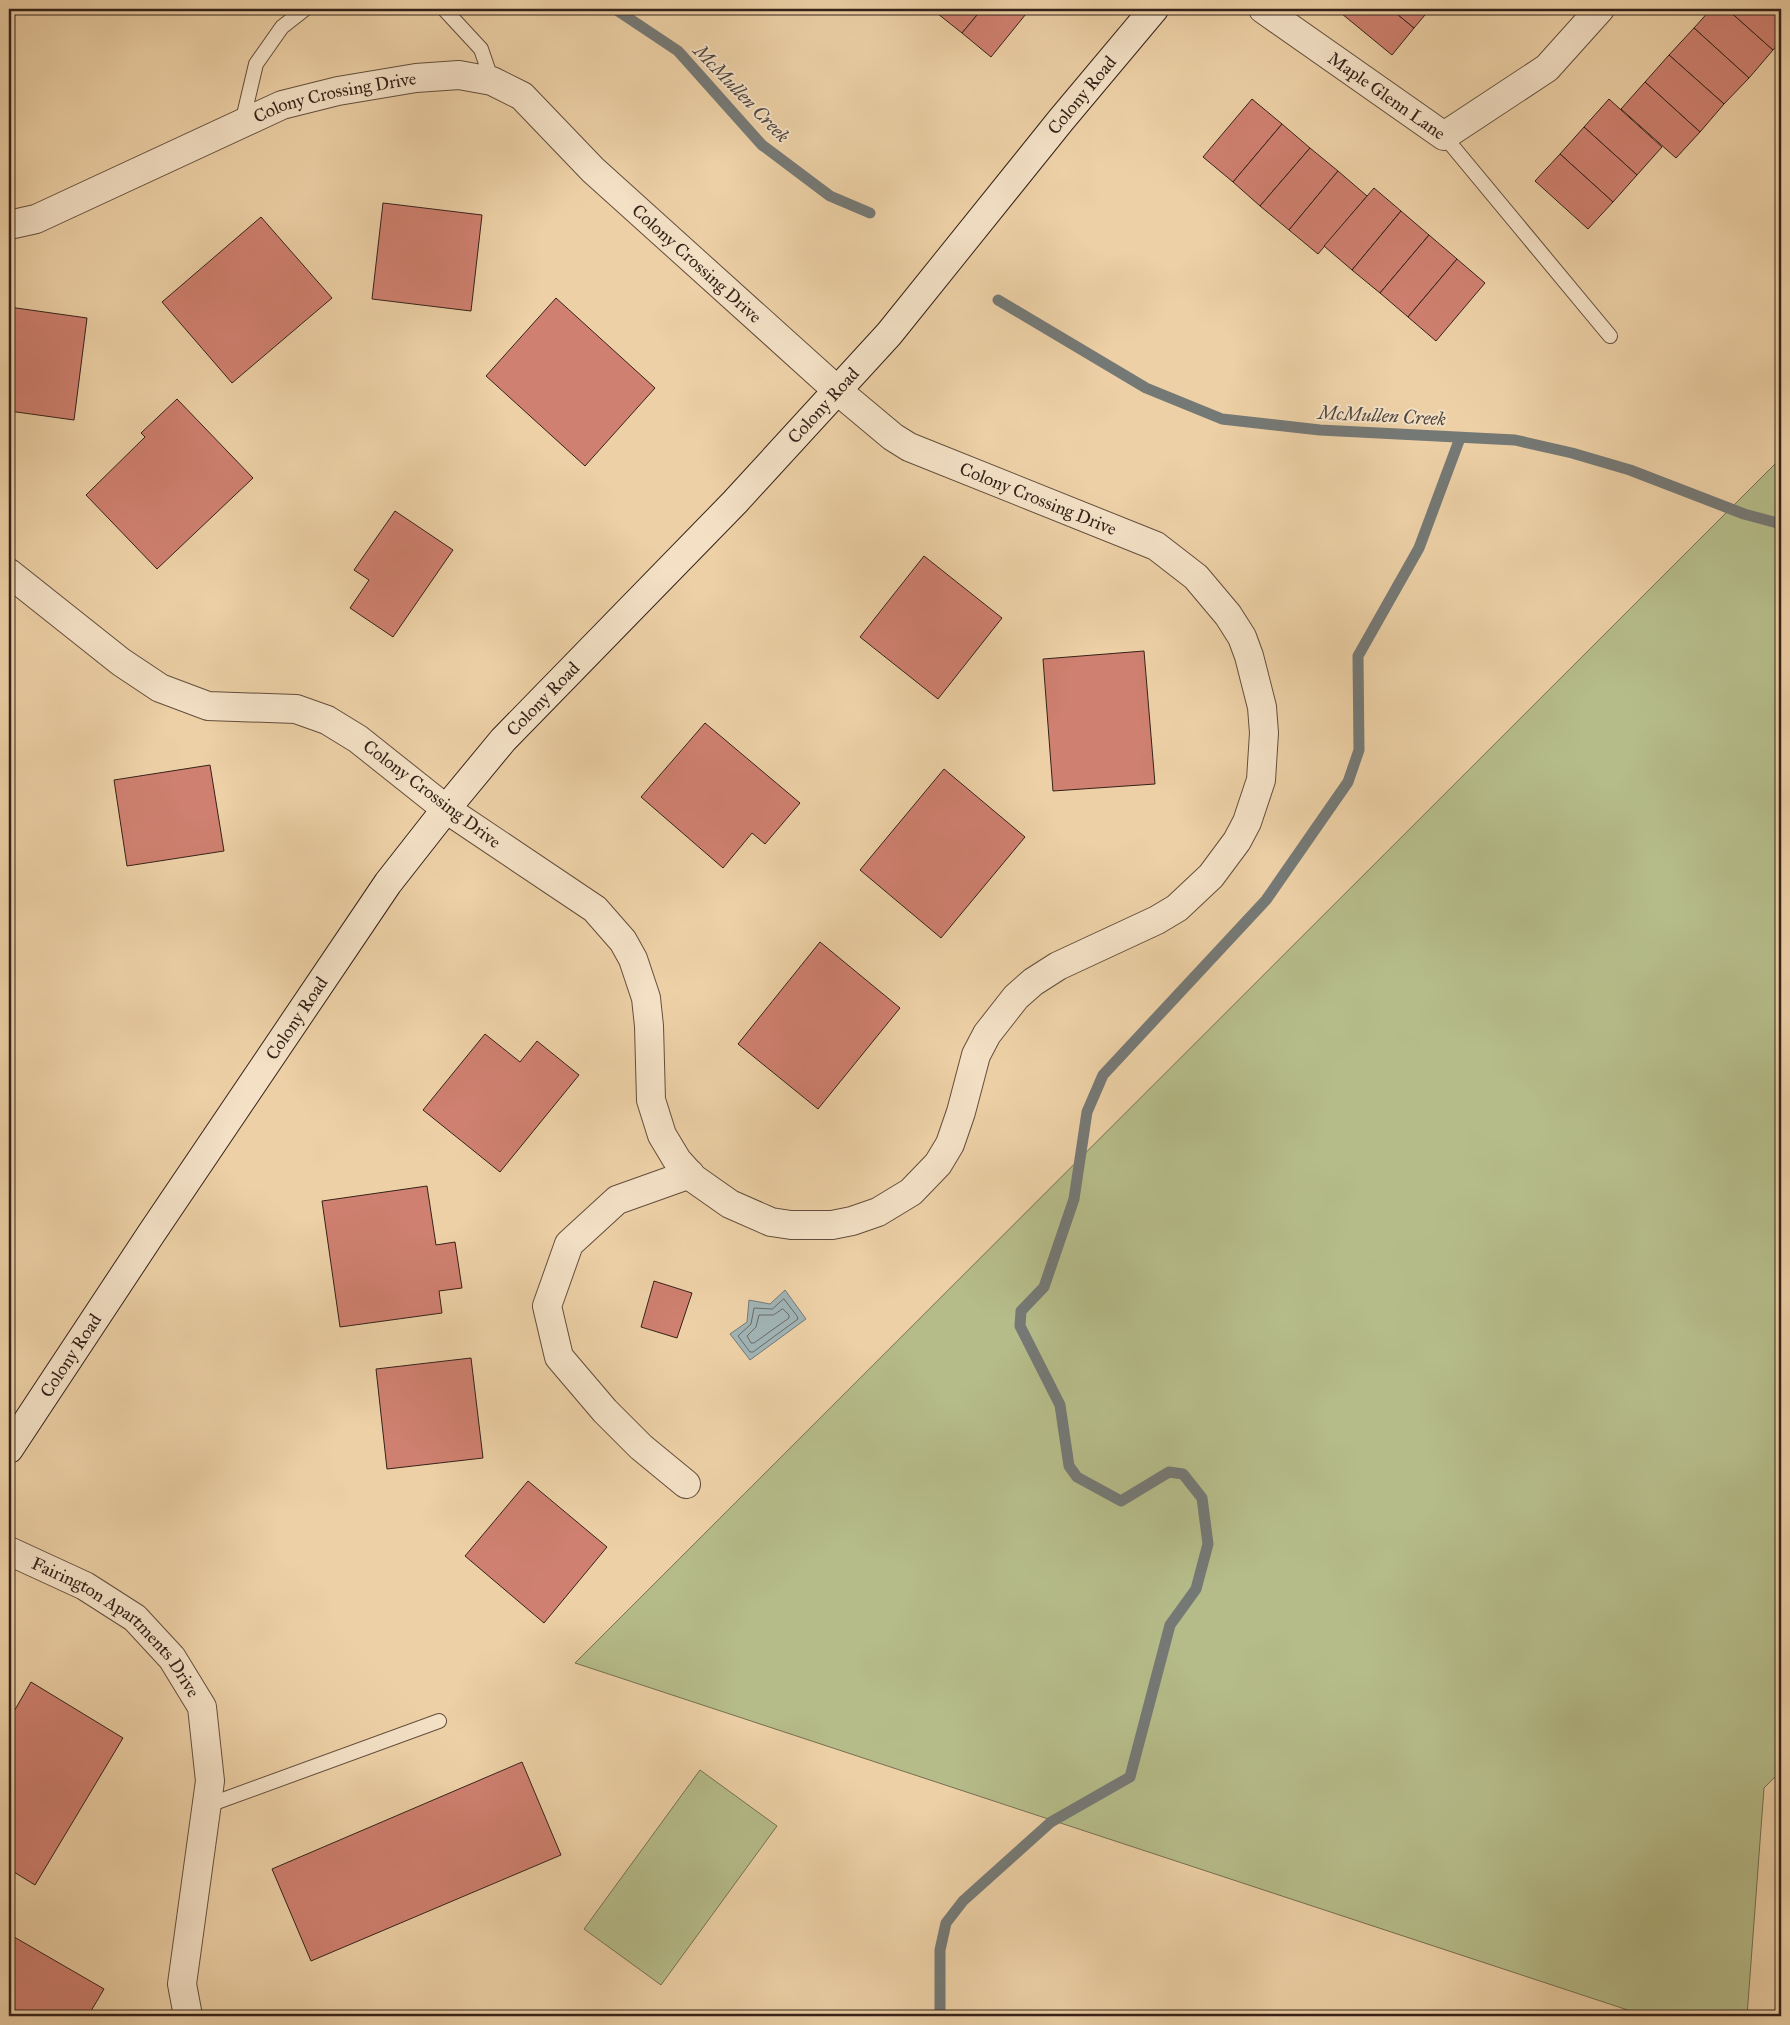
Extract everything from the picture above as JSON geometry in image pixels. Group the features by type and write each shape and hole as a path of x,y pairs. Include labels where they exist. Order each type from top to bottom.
{"street":[{"name":"Colony Road","path":"9,1449 382,891 446,809 503,740 735,502 889,334 1061,120 1154,9"},
{"name":"Maple Glenn Lane","path":"1263,9 1444,136 1547,68 1600,9"},
{"name":"Colony Crossing Drive","path":"9,225 36,219 282,105 338,90 416,78 459,75 492,81 522,96 593,170 838,391 893,437 909,447 1156,546 1196,577 1228,615 1242,636 1249,656 1262,707 1264,733 1260,780 1247,822 1237,841 1212,876 1177,908 1157,920 1058,966 1033,982 1016,997 987,1034 976,1055 961,1112 950,1144 938,1164 912,1192 878,1212 852,1221 832,1225 791,1225 771,1222 730,1204 690,1174 677,1160 662,1136 651,1100 649,1026 646,998 633,959 623,941 595,909 446,809 358,739 327,720 296,709 208,706 160,688 121,662 9,573"},
{"path":"686,1484 641,1447 605,1411 559,1357 547,1306 569,1244 618,1200 690,1174"},
{"name":"Fairington Apartments Drive","path":"9,1551 85,1586 134,1618 172,1658 202,1707 210,1780 182,1984 188,2016"}],"lane":[{"path":"242,124 256,64 282,27 305,9"},
{"path":"444,9 481,49 492,81"},
{"path":"1444,136 1610,336"},
{"path":"206,1806 439,1721"}],"green space":[{"path":"1781,458 1781,1771 1764,1788 1747,2016 1646,2016 575,1663"},
{"path":"700,1770 777,1826 661,1985 584,1929"}],"water":[{"path":"785,1290 806,1319 750,1360 730,1334 747,1322 749,1300 770,1304"}],"building":[{"path":"934,9 982,9 962,33"},
{"path":"982,9 1030,9 991,57 962,33"},
{"path":"1336,9 1391,9 1414,28 1392,55"},
{"path":"1391,9 1430,9 1414,28"},
{"path":"1711,9 1727,9 1773,50 1749,78 1694,28"},
{"path":"1727,9 1781,9 1781,41 1773,50"},
{"path":"1694,28 1749,78 1724,104 1669,55"},
{"path":"1669,55 1724,104 1700,132 1645,82"},
{"path":"1645,82 1700,132 1676,158 1621,109"},
{"path":"1252,99 1282,124 1233,182 1203,157"},
{"path":"1609,99 1662,147 1637,175 1584,127"},
{"path":"1282,124 1310,148 1260,206 1233,182"},
{"path":"1584,127 1637,175 1613,202 1560,154"},
{"path":"1310,148 1338,171 1289,230 1260,206"},
{"path":"1560,154 1613,202 1588,229 1535,181"},
{"path":"1338,171 1367,196 1318,254 1289,230"},
{"path":"1374,188 1401,211 1352,270 1324,246"},
{"path":"383,203 482,215 471,311 372,299"},
{"path":"1401,211 1429,235 1380,293 1352,270"},
{"path":"261,217 332,298 232,383 162,302"},
{"path":"1429,235 1457,259 1408,317 1380,293"},
{"path":"1457,259 1485,283 1436,341 1408,317"},
{"path":"556,298 655,388 585,466 486,376"},
{"path":"9,307 87,318 74,420 9,411"},
{"path":"177,399 253,478 157,569 86,495 145,437 141,433"},
{"path":"395,511 453,550 393,637 350,608 369,580 354,570"},
{"path":"924,556 1002,618 938,699 860,637"},
{"path":"1144,651 1155,784 1053,791 1043,659"},
{"path":"705,723 800,803 765,844 752,833 723,868 641,797"},
{"path":"210,765 224,851 127,866 114,780"},
{"path":"944,769 1025,837 941,938 860,870"},
{"path":"820,942 900,1008 818,1109 738,1044"},
{"path":"485,1034 520,1062 537,1041 579,1075 500,1172 423,1110"},
{"path":"427,1186 436,1245 455,1242 462,1288 439,1291 442,1313 340,1327 322,1201"},
{"path":"654,1281 692,1293 677,1338 641,1327"},
{"path":"471,1358 483,1458 387,1469 376,1369"},
{"path":"528,1481 607,1547 544,1623 465,1556"},
{"path":"31,1682 123,1738 35,1885 9,1869 9,1720"},
{"path":"522,1762 561,1855 311,1961 272,1869"},
{"path":"9,1934 104,1989 88,2016 9,2016"}],"waterway":[{"name":"McMullen Creek","path":"615,9 678,51 762,145 830,196 870,213"},
{"name":"McMullen Creek","path":"998,300 1146,388 1222,419 1320,430 1515,440 1572,453 1630,470 1744,514 1781,524"},
{"path":"940,2016 940,1950 946,1923 963,1901 1051,1822 1130,1777 1170,1625 1196,1589 1208,1544 1202,1498 1183,1474 1169,1472 1121,1501 1077,1477 1069,1466 1060,1405 1020,1326 1021,1311 1044,1287 1074,1199 1087,1112 1103,1075 1266,900 1348,782 1359,750 1358,656 1419,548 1460,438"}]}
